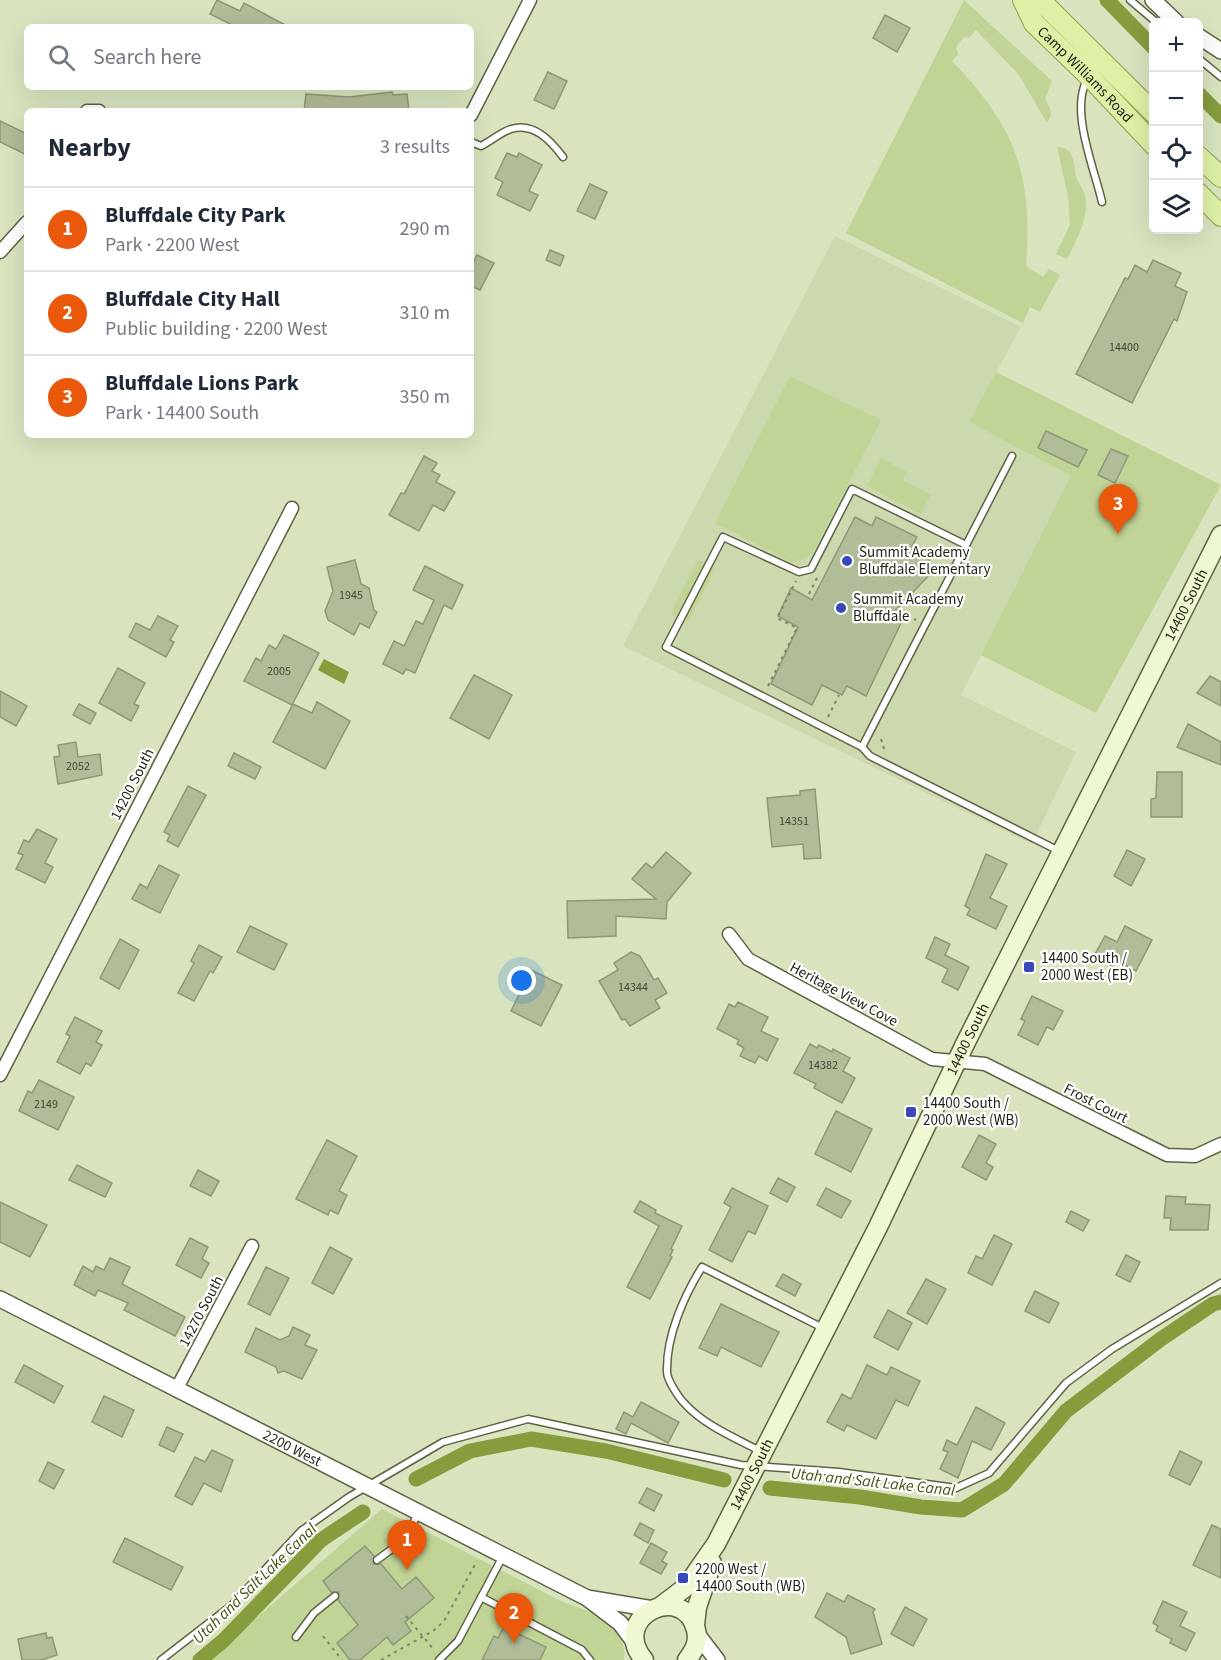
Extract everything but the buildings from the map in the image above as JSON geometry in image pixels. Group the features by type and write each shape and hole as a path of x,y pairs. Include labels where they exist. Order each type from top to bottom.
{"main road":[{"name":"Camp Williams Road","path":"1023,0 1034,23 1089,76 1149,140"},
{"name":"Camp Williams Road","path":"1036,0 1149,108"},
{"path":"1203,161 1221,177"},
{"path":"1203,198 1221,216"},
{"name":"14400 South","path":"637,1653 638,1624 657,1607 686,1587 716,1544 826,1329 957,1061 1221,535"},
{"name":"14400 South","path":"687,1660 696,1644 697,1607 716,1544"},
{"path":"657,1607 681,1610 696,1630"}],"street":[{"path":"474,108 530,0"},
{"path":"1153,0 1172,18"},
{"path":"1203,39 1221,51"},
{"path":"0,252 24,225"},
{"name":"14200 South","path":"0,1075 292,508"},
{"name":"Heritage View Cove","path":"729,934 748,959 932,1059 957,1061"},
{"name":"Frost Court","path":"957,1061 985,1064 1167,1155 1195,1156 1221,1144"},
{"name":"14270 South","path":"177,1390 252,1246"},
{"name":"2200 West","path":"0,1299 587,1598 620,1623 637,1653"},
{"name":"2200 West","path":"587,1598 657,1607"},
{"path":"696,1630 717,1660"}],"lane":[{"path":"1130,0 1151,18"},
{"path":"1203,62 1221,77"},
{"path":"1089,76 1082,88 1079,109 1102,202"},
{"path":"474,143 481,146 511,129 526,129 547,136 563,157"},
{"path":"862,747 1012,456"},
{"path":"966,545 852,489 811,569 799,573 723,537 666,647 862,747 870,756 1061,853"},
{"path":"826,1329 702,1267 688,1290 673,1334 667,1374 684,1404 759,1459 956,1488 989,1473 1066,1383 1112,1348 1221,1283"},
{"path":"161,1660 232,1605 301,1531 367,1486 442,1442 528,1419 741,1465 759,1459"},
{"path":"378,1560 404,1540 419,1512"},
{"path":"439,1660 458,1641 503,1555"},
{"path":"296,1637 314,1613 334,1596"},
{"path":"481,1597 582,1650 590,1660"}],"path":[{"path":"809,594 820,573"},
{"path":"787,576 804,583"},
{"path":"810,582 816,578"},
{"path":"766,689 797,628 777,618 796,581"},
{"path":"912,595 926,602"},
{"path":"901,612 916,620 912,630"},
{"path":"834,724 826,720 839,695"},
{"path":"381,1660 433,1631 451,1611 477,1561"},
{"path":"406,1616 434,1650"},
{"path":"323,1636 342,1660"}],"shaded area":[{"path":"964,0 1052,81 1045,99 1051,113 1047,123 1019,75 976,30 969,38 964,37 956,47 958,54 952,61 992,108 1016,154 1023,179 1026,205 1026,266 1043,277 1049,269 1060,275 1040,312 1030,307 1023,323 846,233"},
{"path":"1057,147 1068,150 1071,154 1077,179 1086,198 1083,224 1067,259 1056,254 1070,225 1068,196"},
{"name":"Summit Academy Bluffdale Elementary","path":"835,236 1021,327 969,422 1071,476 961,695 1076,752 1032,844 623,646"},
{"path":"996,372 1221,485 1096,713 981,655 1071,476 969,422"},
{"path":"790,376 881,420 812,554 799,561 791,562 715,523"},
{"path":"881,458 907,472 903,480 931,495 921,514 867,486"},
{"path":"698,560 715,568 689,621 671,613"},
{"path":"324,659 349,672 344,684 318,670"},
{"path":"382,1509 567,1604 588,1611 608,1622 621,1638 624,1660 208,1660"}],"waterway":[{"path":"1107,0 1149,43"},
{"path":"1203,98 1221,116"},
{"name":"Utah and Salt Lake Canal","path":"770,1488 962,1510 1004,1484 1066,1411 1161,1339 1213,1304 1221,1302"},
{"name":"Utah and Salt Lake Canal","path":"416,1479 470,1451 531,1439 606,1451 724,1480"},
{"name":"Utah and Salt Lake Canal","path":"200,1660 224,1640 321,1540 363,1512"}],"place":[{"name":"Bluffdale Lions Park","path":"1118,534"},
{"name":"Summit Academy Bluffdale Elementary","path":"847,561"},
{"name":"Summit Academy Bluffdale","path":"841,608"},
{"name":"14400 South / 2000 West (EB)","path":"1029,967"},
{"name":"14400 South / 2000 West (WB)","path":"911,1112"},
{"name":"Bluffdale City Park","path":"407,1570"},
{"name":"2200 West / 14400 South (WB)","path":"683,1578"},
{"name":"Bluffdale City Hall","path":"514,1643"}]}
